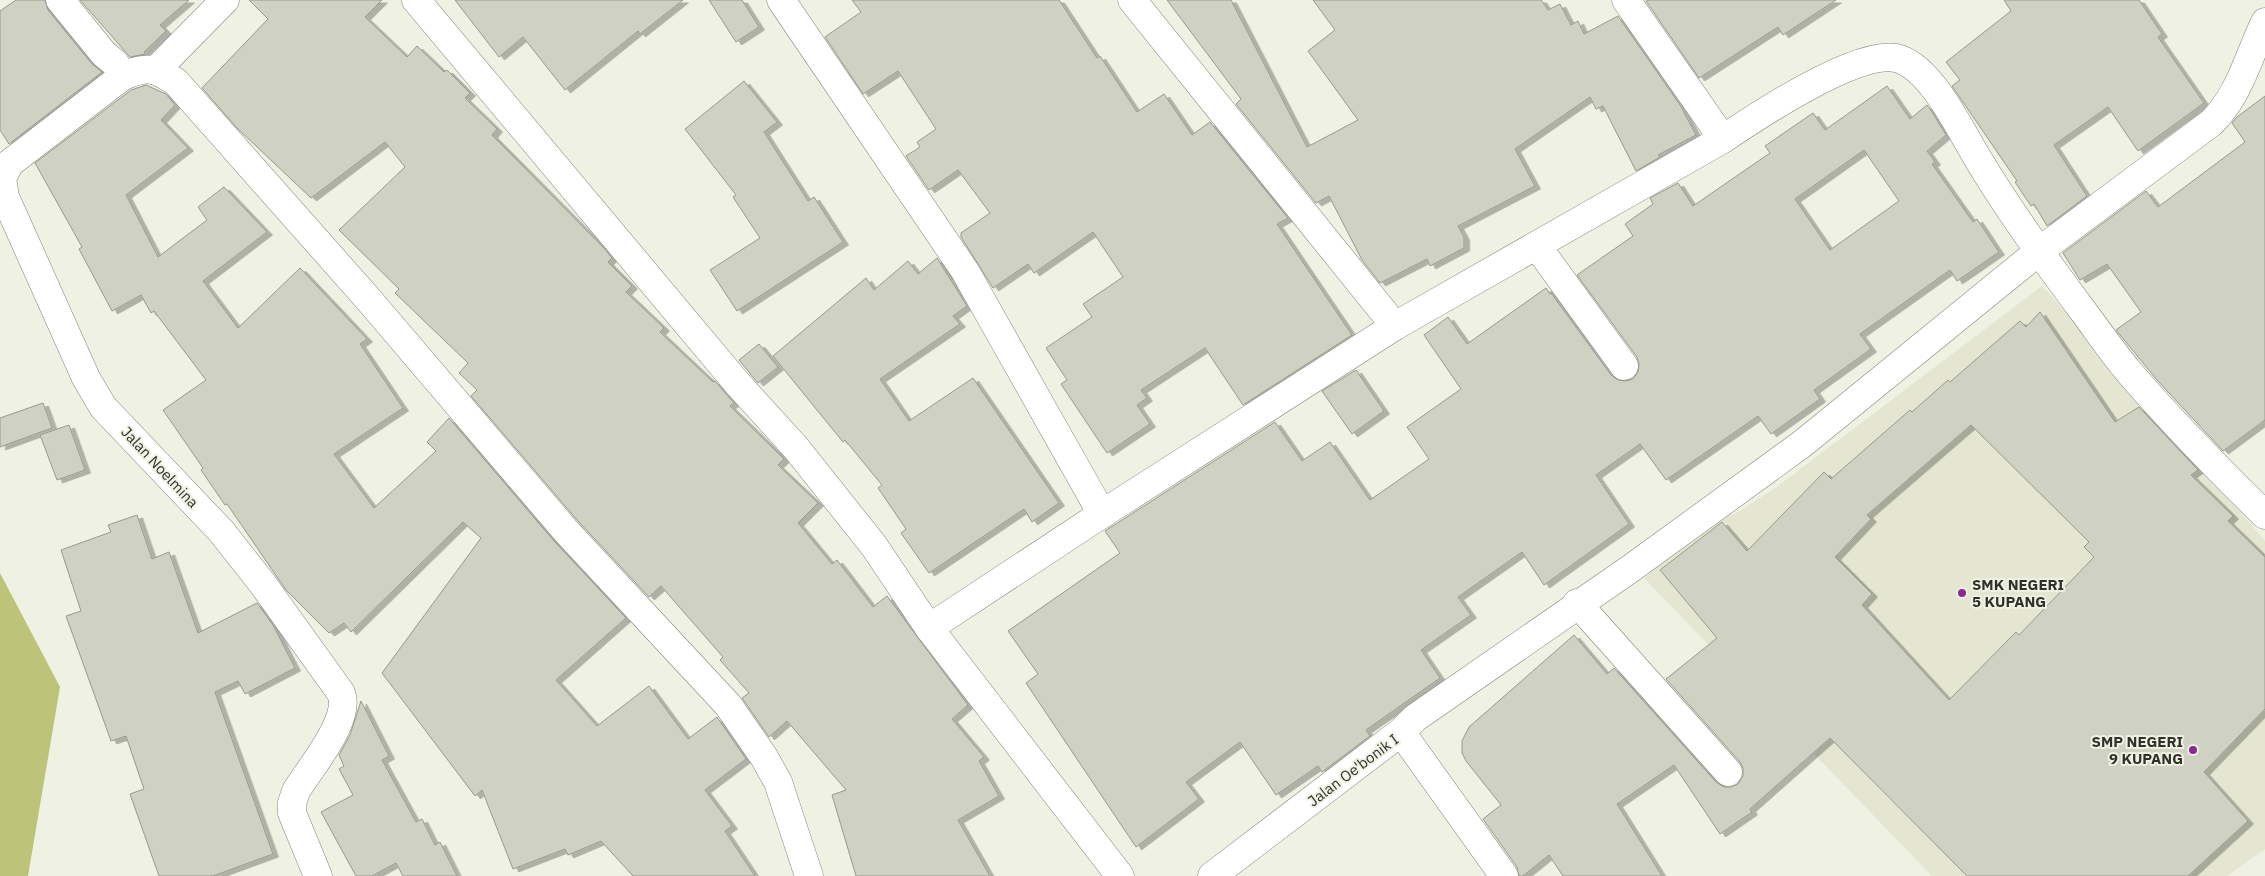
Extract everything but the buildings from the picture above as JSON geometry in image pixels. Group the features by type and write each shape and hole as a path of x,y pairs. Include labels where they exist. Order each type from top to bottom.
{"street":[{"path":"60,0 104,54 115,63 123,76 140,69 157,69 176,82 369,300 566,531 728,705 764,757 778,782 809,876"},
{"path":"157,69 225,0"},
{"path":"416,0 737,383 796,448 874,546 929,628 1120,876"},
{"path":"781,0 965,271 1102,514"},
{"path":"1132,0 1395,326"},
{"path":"1626,0 1723,139"},
{"path":"1402,732 1415,718 1577,603 1630,569 1802,444 2038,252 2211,124 2223,112 2243,78 2265,22"},
{"path":"929,628 1102,514 1395,326 1723,139 1754,118 1832,75 1866,60 1895,58 1910,63 1931,83 2038,252 2128,371 2214,466 2265,514"},
{"name":"Jalan Noelmina","path":"123,76 10,163 2,178 5,197 86,378 104,407 221,531 262,583 342,693 344,706 341,721 296,791 292,803 292,813 318,876"},
{"path":"1537,246 1624,366"},
{"path":"1577,603 1728,772"},
{"name":"Jalan Oe'bonik I","path":"1212,876 1402,732 1504,876"}],"shaded area":[{"name":"SMK NEGERI 5 KUPANG","path":"2042,286 2101,350 2265,541 2265,849 2227,876 2013,876 1991,852 1966,876 1932,876 1644,578 1723,509 1733,515 1774,489"}],"green space":[{"path":"0,573 60,687 28,876 0,876"}],"place":[{"name":"SMK NEGERI 5 KUPANG","path":"1962,593"},
{"name":"SMP NEGERI 9 KUPANG","path":"2193,750"}]}
